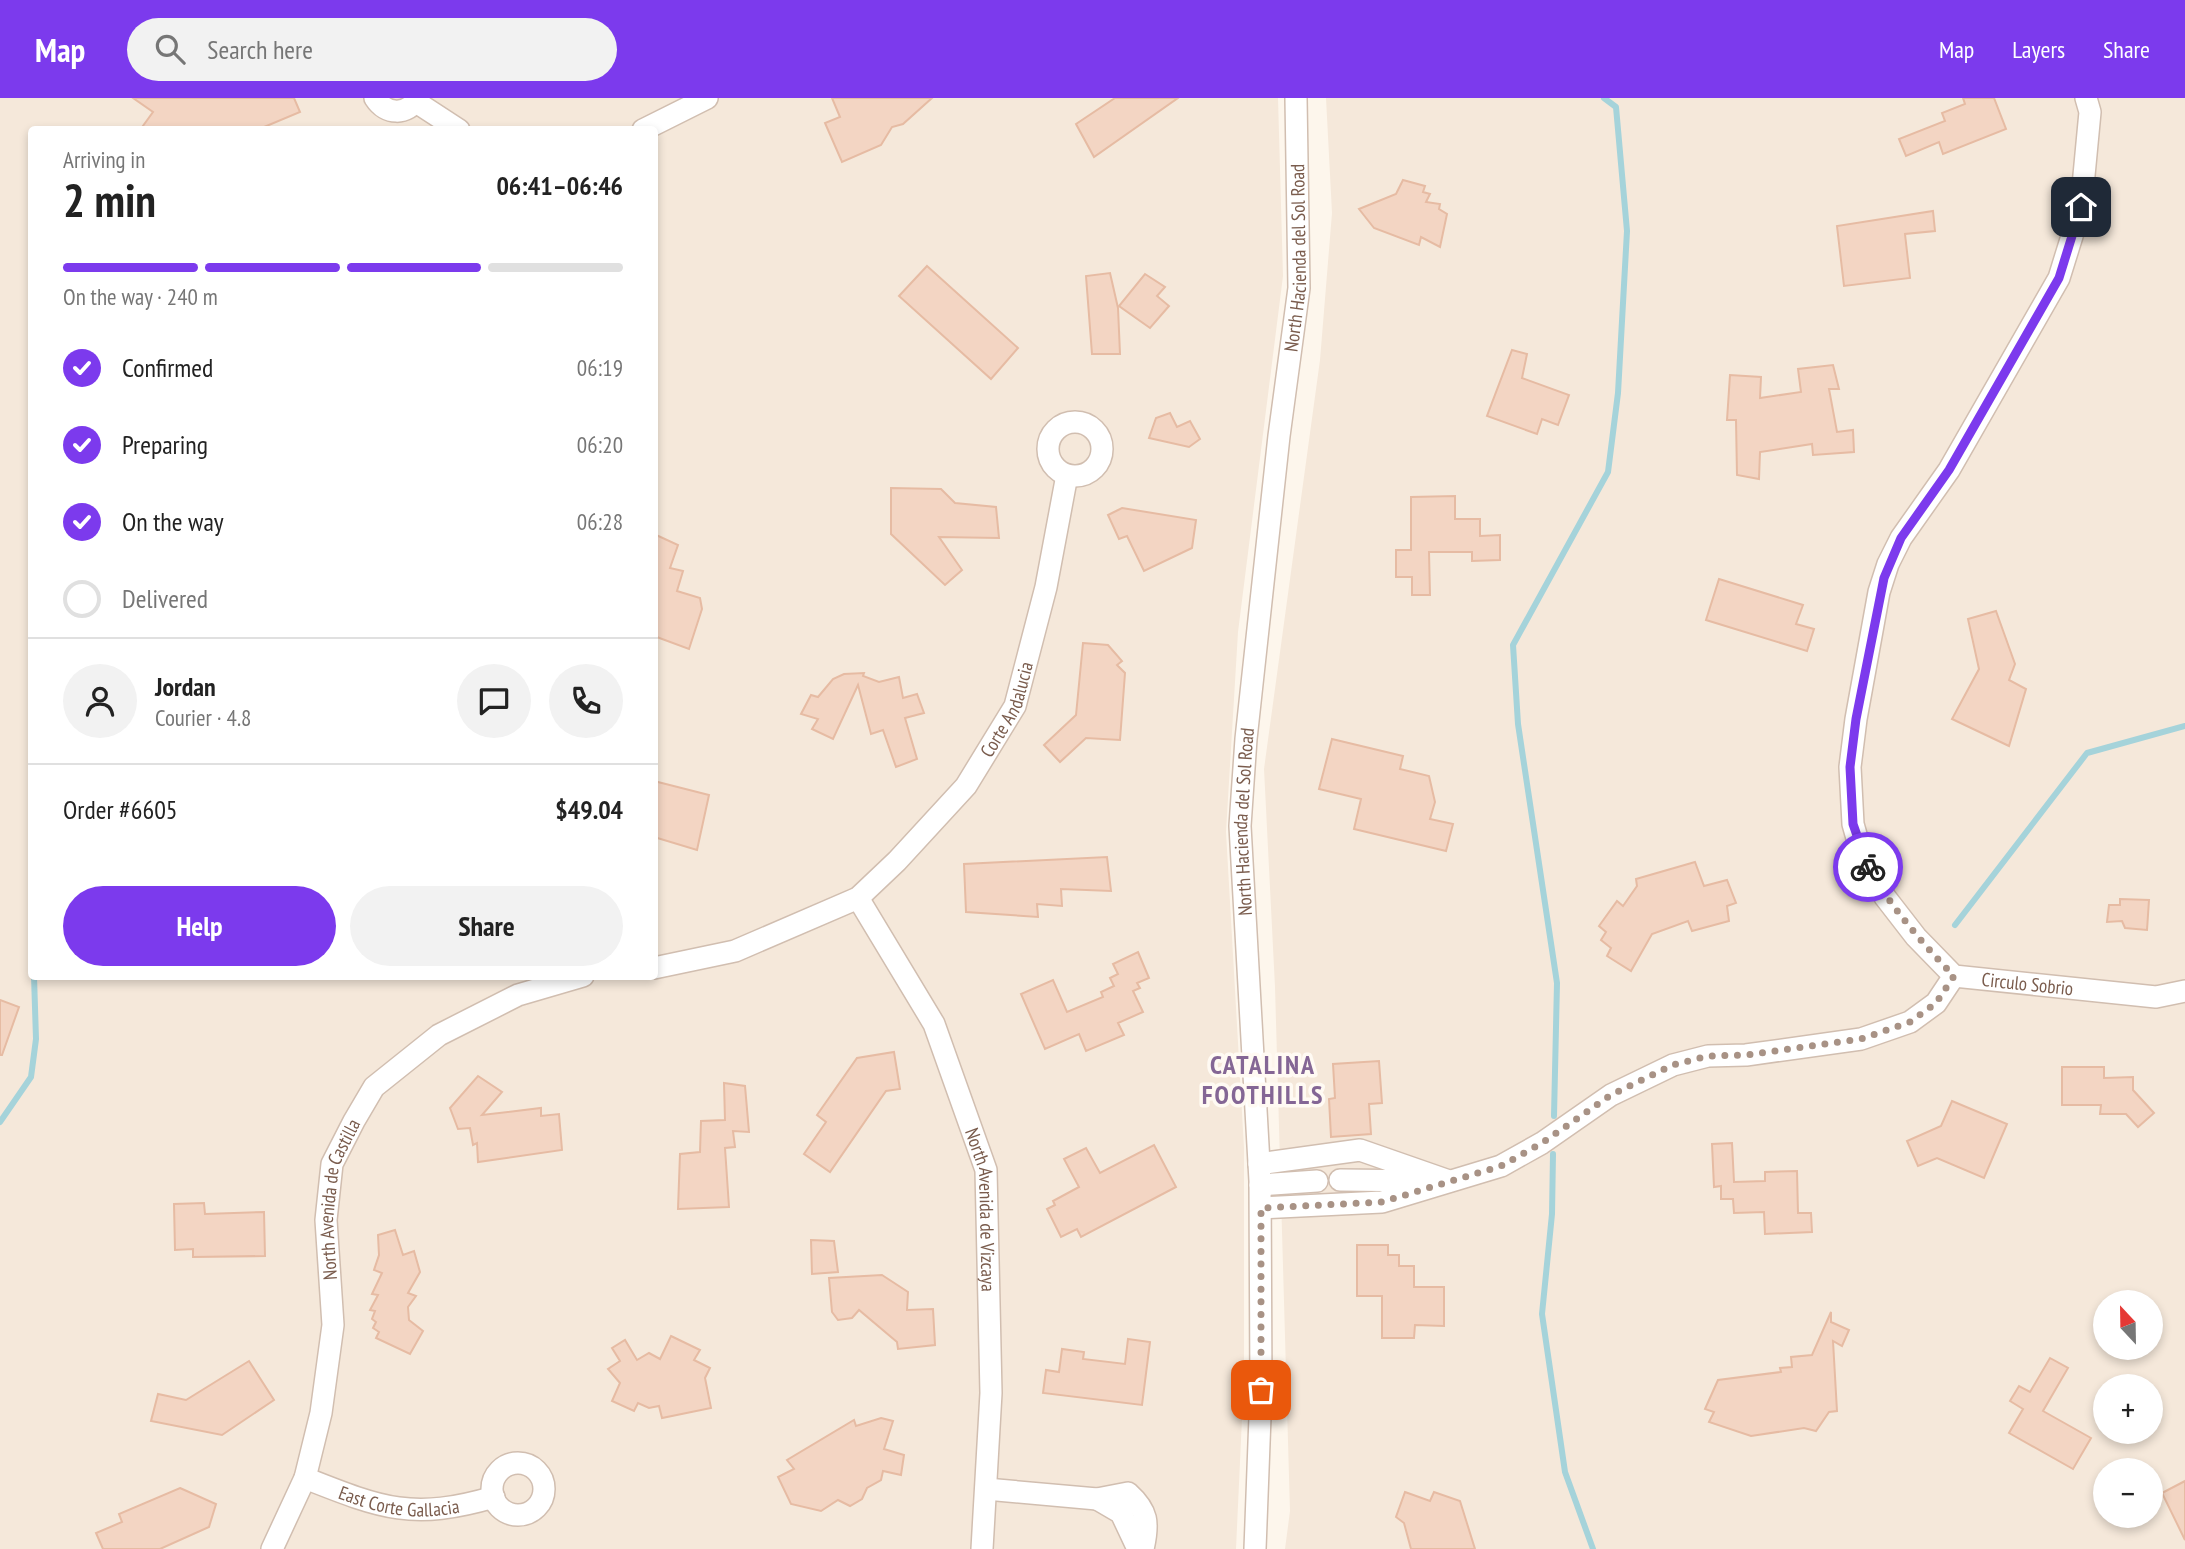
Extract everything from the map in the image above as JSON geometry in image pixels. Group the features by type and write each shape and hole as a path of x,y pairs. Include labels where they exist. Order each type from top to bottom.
{"street":[{"path":"375,98 381,106 396,112 404,111 417,100 453,126"},
{"path":"651,126 707,98"},
{"name":"North Hacienda del Sol Road","path":"1255,1549 1261,1390 1261,1208 1240,826 1246,739 1274,476 1299,288 1296,98"},
{"name":"Circulo Sobrio","path":"2086,98 2090,112 2081,207 2059,278 1949,470 1901,538 1888,564 1880,592 1856,719 1850,767 1853,824 1862,856 1893,907 1954,976 2156,997 2185,991"},
{"name":"Corte Andalucia","path":"858,898 897,861 966,786 1015,706 1046,587 1067,475"},
{"path":"658,967 734,951 858,898"},
{"name":"North Avenida de Vizcaya","path":"858,898 934,1024 986,1170 991,1392 982,1549"},
{"path":"1261,1208 1382,1202 1501,1166 1542,1143 1611,1095 1673,1065 1708,1056 1746,1055 1861,1039 1910,1022 1936,1003 1954,976"},
{"name":"North Avenida de Castilla","path":"272,1549 305,1478 321,1413 333,1325 326,1220 332,1164 354,1121 373,1087 439,1035 517,995 569,980"},
{"path":"1260,1175 1360,1150 1448,1181"},
{"path":"1260,1175 1317,1181"},
{"path":"1340,1180 1448,1181"},
{"name":"East Corte Gallacia","path":"305,1478 370,1503 412,1510 440,1511 494,1497"},
{"path":"986,1489 1097,1499 1121,1513 1141,1549"}],"shaded area":[{"path":"0,98 1278,98 1283,276 1238,632 1226,832 1244,1148 1244,1375 1236,1549 0,1549"},
{"path":"1326,98 2185,98 2185,1549 1285,1549 1290,1511 1275,987 1264,769 1320,360 1332,213"}],"building":[{"path":"133,98 294,98 300,112 267,126 143,126 153,112"},
{"path":"832,98 932,98 903,124 892,127 881,145 842,162 825,123 840,117"},
{"path":"1115,98 1178,98 1094,157 1076,124"},
{"path":"1963,98 1994,98 2006,129 1943,154 1939,142 1906,156 1899,139 1945,121 1942,113 1965,104"},
{"path":"1403,180 1425,186 1423,192 1430,194 1426,202 1440,204 1439,209 1447,214 1440,247 1421,237 1419,245 1374,228 1359,209 1396,194"},
{"path":"1933,211 1935,231 1905,234 1910,278 1844,286 1837,226"},
{"path":"927,266 1018,348 991,379 899,296"},
{"path":"1110,273 1118,308 1120,354 1092,354 1086,276"},
{"path":"1145,274 1165,287 1157,296 1169,306 1150,328 1119,306"},
{"path":"1512,350 1527,354 1522,378 1569,395 1558,425 1542,419 1537,434 1487,416"},
{"path":"1833,365 1839,389 1829,389 1837,432 1853,430 1854,452 1813,455 1812,444 1760,452 1759,479 1737,475 1736,420 1727,420 1730,375 1761,377 1760,398 1801,392 1798,369"},
{"path":"1170,413 1177,427 1190,421 1200,439 1189,447 1149,438 1156,418"},
{"path":"891,488 941,489 955,503 996,507 999,538 939,537 962,570 945,585 891,534"},
{"path":"1455,496 1455,519 1480,519 1480,536 1500,535 1500,560 1472,561 1472,552 1429,552 1430,595 1412,595 1412,577 1396,577 1396,550 1411,550 1411,497"},
{"path":"1122,508 1196,520 1192,548 1144,571 1127,536 1119,539 1108,515"},
{"path":"658,536 678,545 670,568 683,571 677,591 700,598 702,609 689,649 658,637"},
{"path":"1719,579 1803,605 1796,624 1814,629 1807,651 1706,620"},
{"path":"1996,611 2015,664 2009,680 2026,689 2009,746 1952,719 1979,669 1968,619"},
{"path":"1083,643 1108,645 1122,661 1117,665 1125,673 1120,740 1086,738 1060,762 1044,745 1076,715"},
{"path":"864,673 863,676 879,682 899,677 903,698 917,694 924,713 905,718 917,759 896,767 883,730 871,734 858,685 833,739 812,729 818,719 801,714 811,695 818,697 833,679 844,674"},
{"path":"1332,739 1403,756 1400,769 1429,776 1435,802 1430,819 1453,824 1446,851 1354,829 1361,799 1319,789"},
{"path":"658,782 709,795 697,850 658,838"},
{"path":"1107,857 1111,891 1061,889 1062,906 1037,904 1038,917 966,912 964,864"},
{"path":"1695,862 1704,886 1727,880 1736,903 1727,906 1729,921 1692,931 1688,921 1652,934 1631,971 1607,956 1611,948 1601,940 1606,932 1599,926 1617,901 1623,906 1637,886 1636,879"},
{"path":"2120,899 2149,900 2147,930 2125,928 2122,921 2107,922 2109,905 2120,905"},
{"path":"1138,952 1149,978 1137,983 1140,988 1133,991 1143,1012 1118,1023 1124,1035 1086,1051 1079,1034 1045,1049 1021,994 1053,980 1067,1012 1103,997 1101,992 1114,986 1110,978 1118,974 1113,964"},
{"path":"0,1000 19,1007 2,1055 0,1055"},
{"path":"894,1052 900,1089 886,1091 830,1172 804,1154 826,1122 817,1115 857,1058"},
{"path":"1379,1061 1382,1103 1369,1104 1371,1134 1331,1137 1329,1099 1335,1098 1333,1064"},
{"path":"2062,1067 2104,1067 2104,1078 2133,1077 2133,1090 2154,1113 2138,1127 2126,1114 2100,1114 2101,1105 2062,1105"},
{"path":"478,1076 502,1092 482,1115 541,1108 541,1116 559,1114 562,1150 478,1162 477,1143 473,1145 470,1128 458,1129 450,1108"},
{"path":"724,1083 745,1086 749,1132 733,1131 735,1147 725,1148 729,1207 678,1209 680,1154 700,1152 701,1121 725,1120"},
{"path":"1952,1101 2007,1124 1984,1178 1937,1158 1918,1166 1907,1141 1941,1126"},
{"path":"1732,1143 1734,1182 1765,1181 1765,1172 1797,1171 1798,1213 1811,1213 1812,1232 1765,1234 1764,1212 1734,1213 1733,1199 1721,1199 1721,1186 1714,1187 1712,1144"},
{"path":"1154,1145 1176,1187 1081,1237 1077,1229 1061,1237 1047,1209 1055,1205 1053,1201 1079,1187 1064,1159 1086,1148 1100,1173"},
{"path":"204,1203 205,1214 264,1212 265,1256 193,1257 193,1249 175,1250 174,1204"},
{"path":"395,1230 403,1255 414,1251 420,1272 408,1293 416,1296 408,1307 409,1320 423,1331 410,1354 376,1338 379,1332 373,1328 376,1322 372,1319 375,1311 370,1310 378,1295 372,1294 382,1273 374,1270 379,1255 378,1235"},
{"path":"811,1240 834,1241 838,1272 812,1274"},
{"path":"1357,1245 1388,1245 1388,1255 1399,1255 1399,1266 1414,1266 1414,1287 1444,1287 1444,1326 1415,1325 1414,1338 1382,1338 1382,1296 1357,1296"},
{"path":"882,1275 908,1292 907,1310 933,1309 935,1345 898,1349 897,1342 859,1310 852,1318 838,1320 832,1312 829,1278"},
{"path":"1831,1312 1831,1322 1849,1330 1842,1346 1833,1341 1837,1411 1829,1412 1816,1431 1804,1428 1751,1436 1709,1422 1714,1412 1705,1409 1718,1380 1781,1372 1780,1368 1792,1367 1791,1357 1812,1355"},
{"path":"671,1336 700,1350 694,1360 710,1368 705,1378 711,1408 662,1418 659,1406 649,1408 638,1403 634,1411 612,1401 620,1383 608,1369 620,1361 612,1348 625,1340 637,1360 649,1353 660,1359"},
{"path":"1128,1339 1150,1342 1142,1405 1043,1393 1046,1370 1059,1372 1062,1349 1084,1352 1083,1359 1125,1364"},
{"path":"2050,1358 2068,1368 2043,1411 2091,1438 2073,1469 2009,1433 2023,1409 2010,1401 2019,1386 2030,1392"},
{"path":"249,1361 274,1400 222,1435 151,1421 158,1394 186,1400"},
{"path":"881,1418 893,1421 884,1449 904,1455 901,1475 883,1471 881,1480 867,1488 862,1499 850,1506 838,1500 821,1511 791,1504 778,1477 794,1469 787,1460 854,1420 856,1426"},
{"path":"2185,1481 2185,1540 2163,1495 2163,1492"},
{"path":"180,1488 216,1504 209,1527 160,1549 103,1549 96,1533 122,1522 119,1514"},
{"path":"1405,1492 1430,1501 1434,1492 1460,1501 1475,1549 1411,1549 1404,1523 1396,1517"}],"waterway":[{"path":"1554,1116 1557,983 1518,724 1513,645 1608,472 1618,393 1627,231 1616,107 1604,98"},
{"path":"1955,925 2087,753 2185,726"},
{"path":"0,1122 31,1077 36,1039 34,980"},
{"path":"1553,1154 1552,1214 1542,1314 1565,1472 1593,1549"}],"way so far":[{"path":"1261,1390 1261,1208 1382,1202 1501,1166 1542,1143 1611,1095 1673,1065 1708,1056 1746,1055 1861,1039 1910,1022 1936,1003 1954,976 1916,937 1885,897 1868,867"}],"district":[{"name":"CATALINA FOOTHILLS","path":"1263,1079"}],"route":[{"path":"1868,867 1853,824 1850,767 1856,719 1880,592 1888,564 1901,538 1949,470 2059,278 2081,207"}]}
